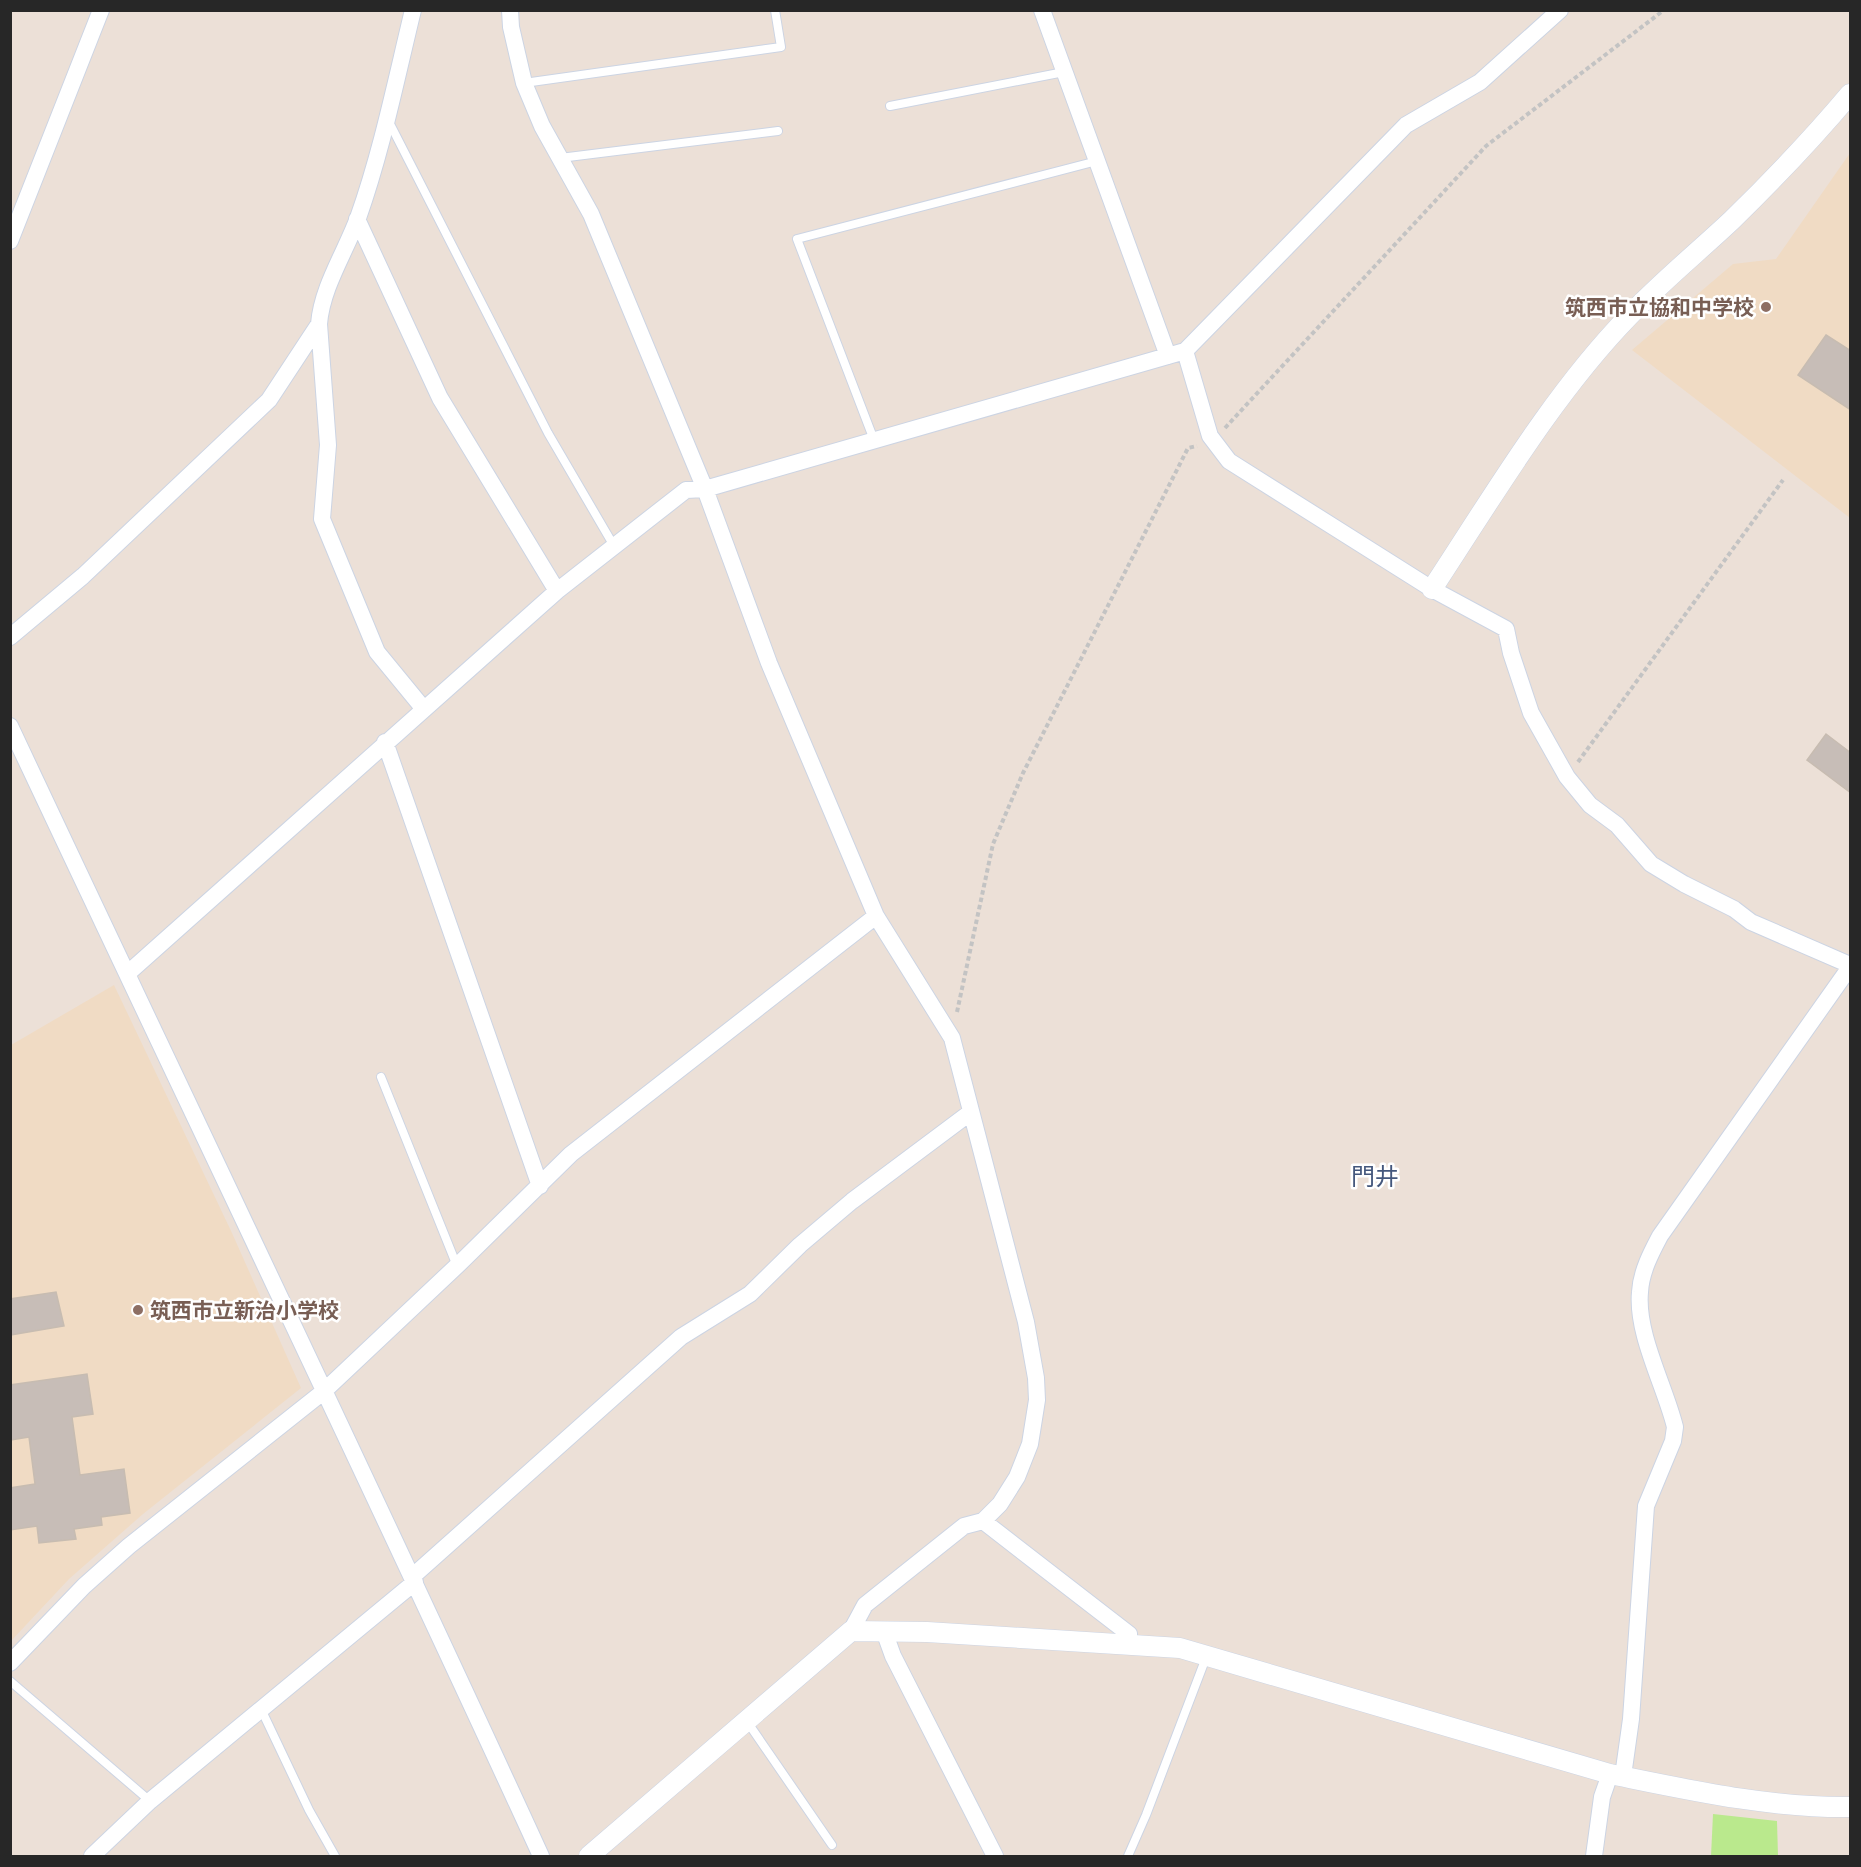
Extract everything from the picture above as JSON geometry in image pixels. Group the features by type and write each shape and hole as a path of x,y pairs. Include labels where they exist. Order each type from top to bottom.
{"street":[{"path":"10,241 101,10"},
{"path":"413,10 388,120 357,219 320,308 319,324 328,446 322,519 377,652 423,708"},
{"path":"510,10 511,27 524,83 542,126 591,214 705,489 769,663 876,916 952,1038 1026,1322 1036,1378 1037,1400 1030,1444 1017,1477 1000,1504 983,1521 964,1526 865,1605 850,1631 589,1857"},
{"path":"1042,10 1168,356"},
{"path":"127,974 557,591 686,490 705,489 1185,351 1406,125 1480,82 1560,10"},
{"path":"1432,588 1529,444 1592,358 1628,316 1732,220 1813,138 1851,94"},
{"path":"357,219 440,398 557,591"},
{"path":"10,637 92,568 269,400 319,324"},
{"path":"1185,351 1213,441 1229,461 1432,588 1506,629 1511,653 1531,713 1567,777 1590,805 1617,825 1651,864 1684,884 1734,909 1751,922 1851,966 1660,1236 1649,1257 1642,1279 1640,1312 1675,1427 1674,1441 1646,1506 1632,1707 1616,1775 1602,1797 1594,1857"},
{"path":"10,726 323,1392 414,1579 541,1857"},
{"path":"385,742 540,1186"},
{"path":"10,1663 84,1586 129,1546 323,1392 457,1266 571,1154 876,916"},
{"path":"92,1857 150,1801 414,1579 681,1337 750,1294 800,1245 852,1201 971,1112"},
{"path":"983,1521 1129,1634 1128,1642"},
{"path":"850,1631 1128,1642 1180,1648 1616,1775 1678,1789 1771,1802 1851,1807"},
{"path":"884,1631 893,1656 995,1857"}],"lane":[{"path":"524,83 782,47 775,10"},
{"path":"890,106 1064,72"},
{"path":"388,120 548,433 614,546"},
{"path":"560,158 778,131"},
{"path":"874,440 797,239 1097,161"},
{"path":"381,1077 457,1266"},
{"path":"1128,1857 1207,1654"},
{"path":"10,1681 150,1801"},
{"path":"261,1709 309,1810 335,1857"},
{"path":"746,1720 832,1845"}],"path":[{"path":"952,1038 993,844 1023,773 1188,448 1213,441 1486,146 1664,10"},
{"path":"1567,777 1782,480"}],"shaded area":[{"name":"筑西市立協和中学校","path":"1850,153 1850,518 1632,350 1733,264 1776,259"},
{"name":"筑西市立新治小学校","path":"114,985 232,1233 301,1388 143,1514 69,1579 11,1641 11,1045"}],"green space":[{"path":"1713,1814 1777,1821 1778,1856 1711,1856"}],"building":[{"path":"1826,335 1851,351 1851,410 1798,375"},
{"path":"1826,734 1851,753 1851,793 1807,760"},
{"path":"56,1292 64,1326 10,1335 10,1299"},
{"path":"87,1374 93,1414 72,1417 80,1475 124,1469 130,1513 101,1517 102,1525 74,1529 76,1539 39,1543 37,1526 10,1530 10,1488 35,1484 29,1437 10,1440 10,1385"}],"place":[{"name":"筑西市立協和中学校","path":"1766,307"},
{"name":"筑西市立新治小学校","path":"138,1310"}],"district":[{"name":"門井","path":"1375,1176"}]}
